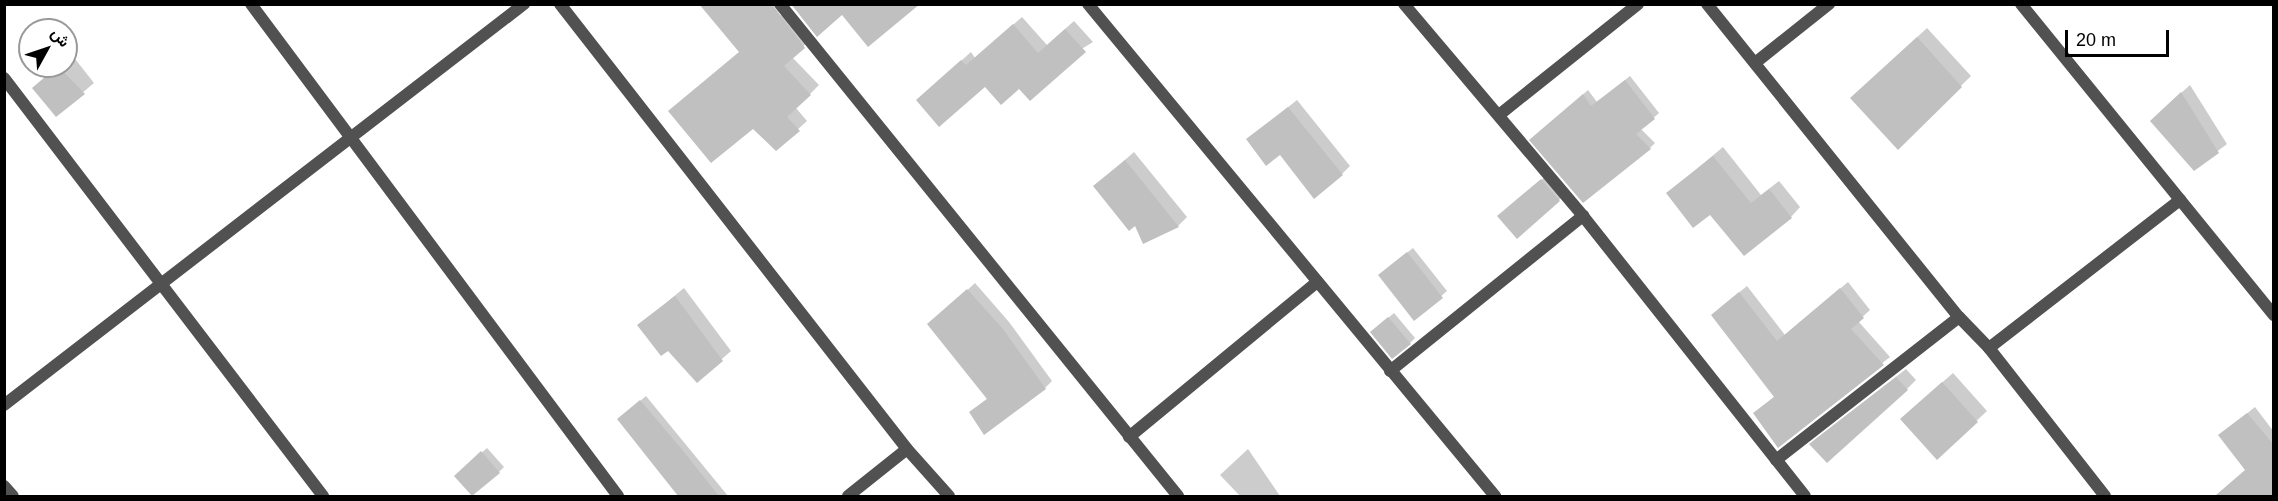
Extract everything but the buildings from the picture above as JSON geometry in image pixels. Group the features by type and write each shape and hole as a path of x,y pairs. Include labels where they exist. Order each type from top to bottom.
{"street":[{"path":"251,4 618,496"},
{"path":"4,405 524,4"},
{"path":"560,4 907,449 950,496"},
{"path":"780,4 1178,496"},
{"path":"1088,4 1495,496"},
{"path":"1404,4 1583,216 1805,496"},
{"path":"1499,115 1638,4"},
{"path":"1707,4 1959,317 1989,348 2104,496"},
{"path":"1755,63 1830,4"},
{"path":"2021,4 2274,315"},
{"path":"4,78 323,496"},
{"path":"1989,348 2180,200"},
{"path":"1390,371 1583,216"},
{"path":"1129,437 1317,282"},
{"path":"1776,460 1959,317"},
{"path":"848,496 907,449"},
{"path":"4,486 13,496"}]}
